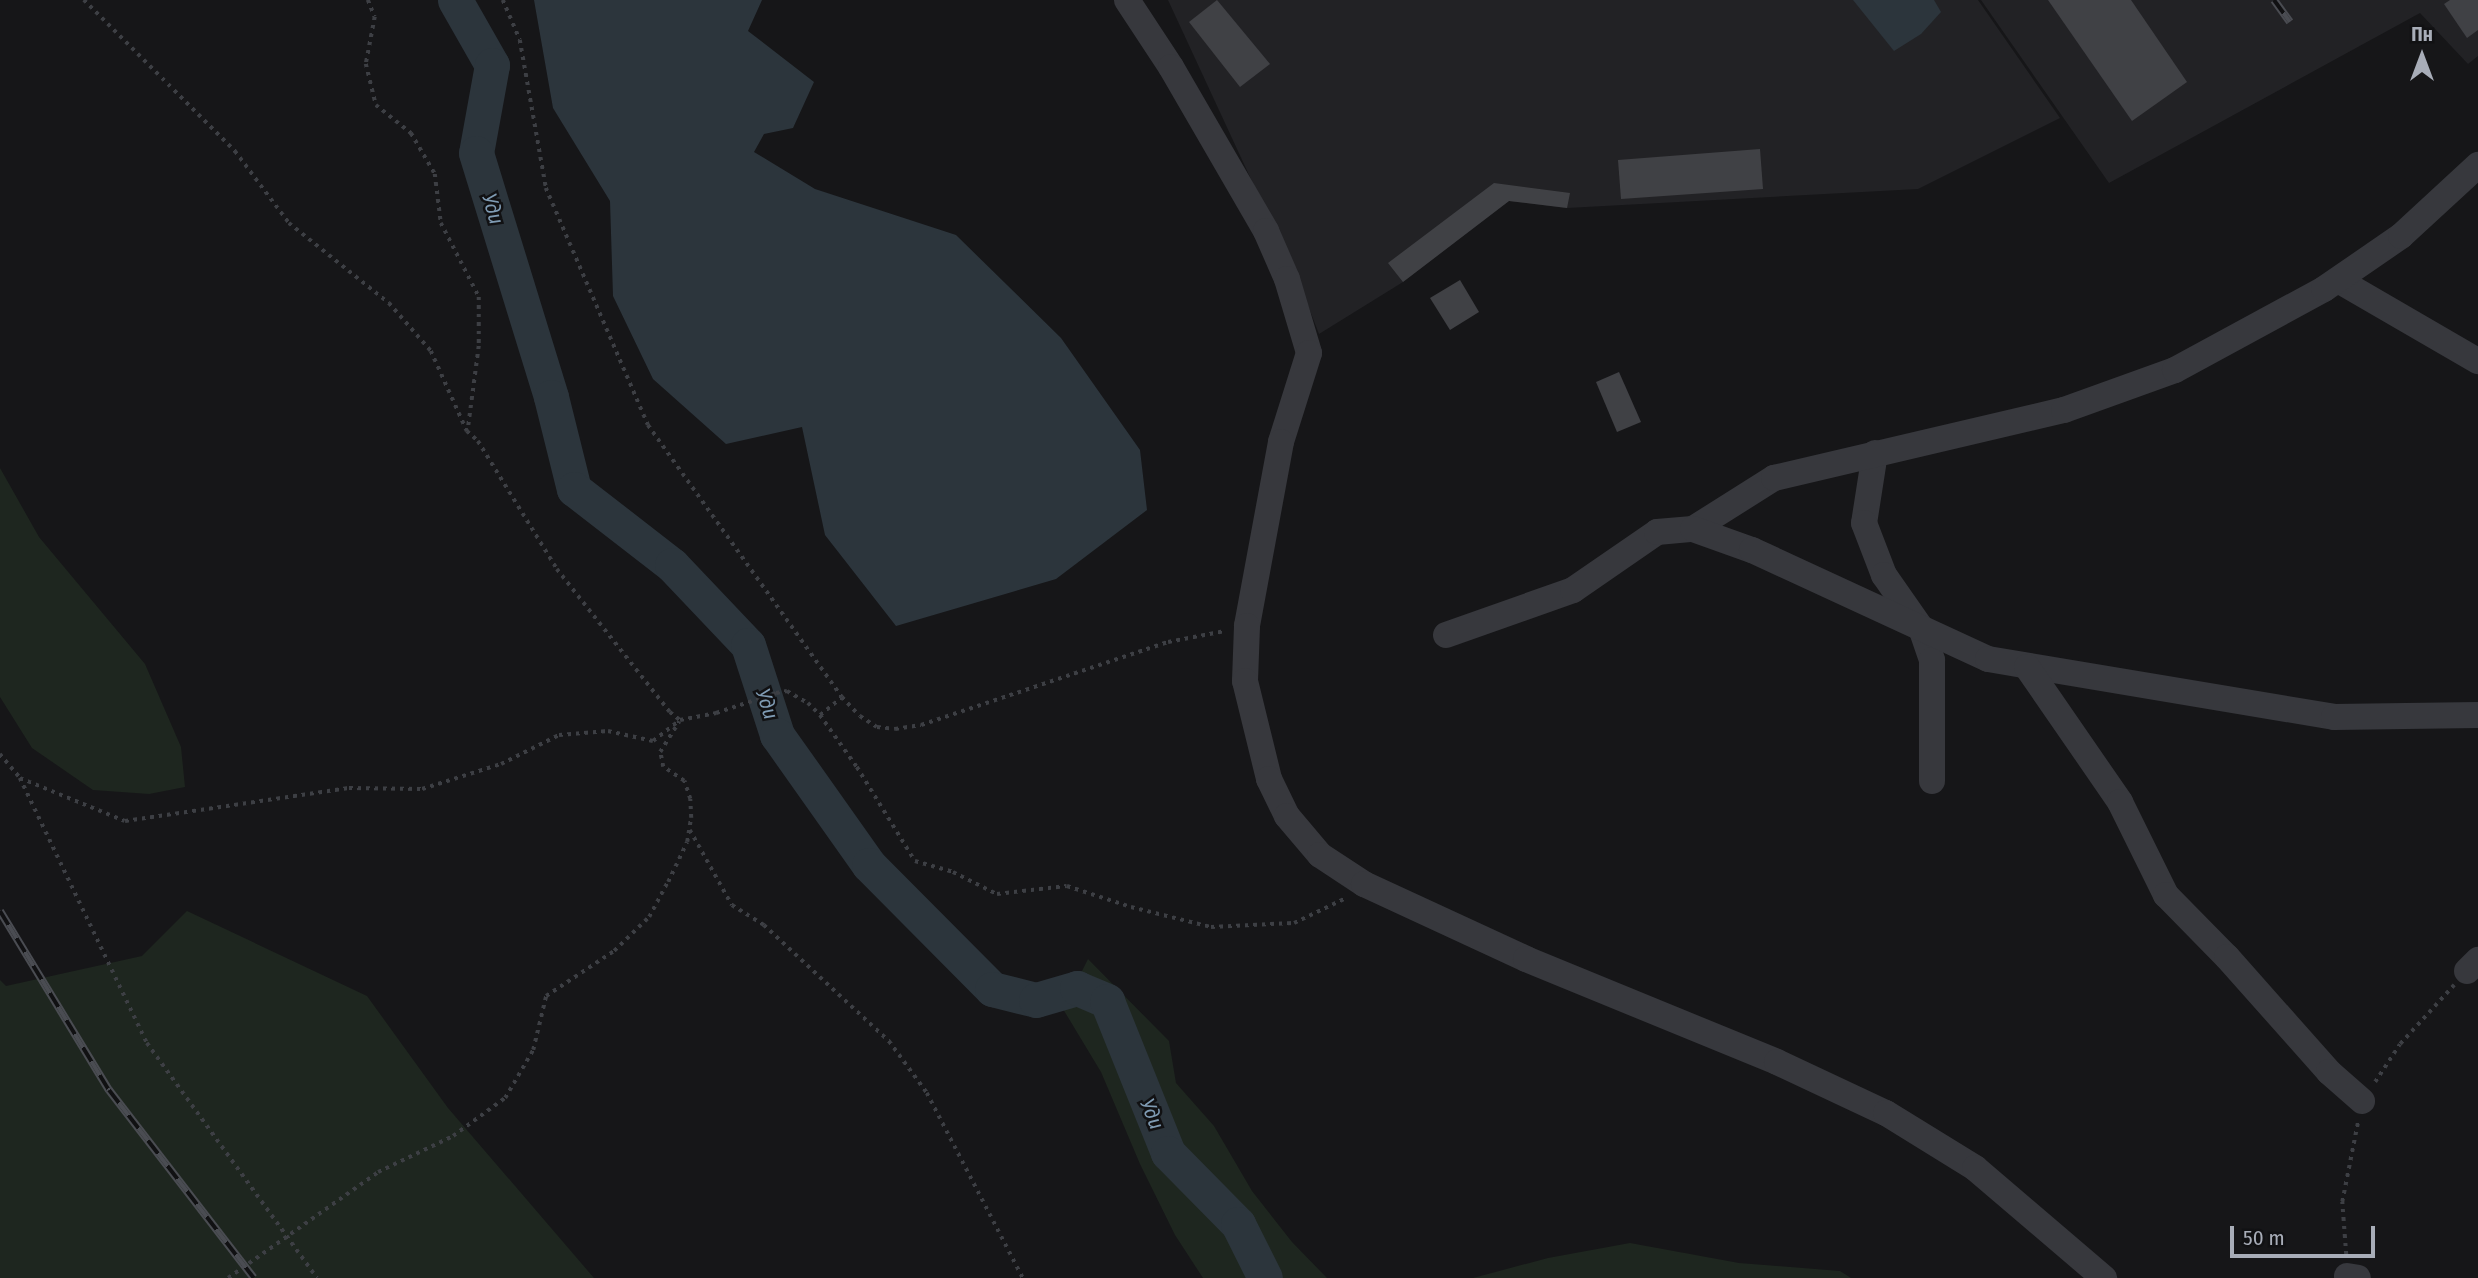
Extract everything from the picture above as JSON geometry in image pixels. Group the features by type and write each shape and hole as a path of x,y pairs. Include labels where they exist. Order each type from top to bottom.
{"street":[{"path":"1127,0 1171,67 1266,231 1287,279 1309,353 1281,442 1247,626 1245,681 1269,779 1287,816 1320,855 1364,884 1526,958 1777,1062 1886,1113 1975,1168 2104,1278"},
{"path":"1693,529 1774,478 2064,410 2175,370 2338,280 2400,236 2461,177 2478,165"},
{"path":"2338,280 2478,360"},
{"path":"1875,453 1864,523 1884,575 1921,628 1933,660 1932,781"},
{"path":"1446,635 1573,590 1657,532 1693,529 1752,550 1988,659 2334,717 2478,715"},
{"path":"2027,667 2120,802 2166,895 2227,957 2329,1072 2362,1101"}],"path":[{"path":"84,0 235,151 289,223 389,303 431,351 467,431 478,440 557,569 670,712 680,720"},
{"path":"368,0 375,17 366,64 376,105 411,132 435,174 442,223 479,297 479,346 467,431"},
{"path":"503,0 520,40 546,188 648,425 842,697 877,727 895,729 921,725 1167,642 1247,626"},
{"path":"20,778 125,821 349,789 422,789 500,764 559,735 608,731 653,741 680,720 787,691 808,703 820,715 857,767 915,861 953,872 997,894 1067,886 1131,907 1211,927 1294,923 1336,905 1364,884"},
{"path":"820,715 842,697"},
{"path":"228,1278 378,1172 453,1136 505,1098 533,1050 546,996 614,951 649,917 687,842 690,799 684,781 663,767 660,752 680,720"},
{"path":"0,754 20,778 146,1043 317,1278"},
{"path":"689,828 733,905 764,925 889,1041 927,1093 1023,1278"}],"shaded area":[{"path":"534,0 762,0 748,31 814,82 793,128 764,134 754,152 815,189 956,235 1061,338 1140,450 1147,510 1056,579 896,626 825,535 802,427 726,444 653,379 613,296 610,201 553,108"},
{"path":"1168,0 1978,0 2060,118 1918,189 1567,208 1509,201 1403,282 1319,334 1300,285"},
{"path":"1853,0 1934,0 1941,12 1921,34 1894,51"},
{"path":"1981,0 2478,0 2478,56 2468,64 2420,13 2109,183"},
{"path":"0,468 39,537 145,664 181,747 185,787 149,794 93,790 32,748 0,697"},
{"path":"187,911 367,996 448,1108 594,1278 0,1278 0,980 6,986 142,956"},
{"path":"1088,959 1169,1041 1176,1083 1214,1126 1252,1191 1292,1242 1327,1278 1203,1278 1175,1235 1140,1164 1101,1072 1063,1009"},
{"path":"1630,1243 1739,1263 1840,1271 1851,1278 1473,1278 1548,1258"}],"building":[{"path":"1217,0 1270,64 1240,87 1189,22"},
{"path":"2048,0 2131,0 2187,82 2132,121"},
{"path":"2450,0 2478,0 2478,30 2467,38 2444,4"},
{"path":"1760,149 1763,189 1621,199 1618,160"},
{"path":"1494,183 1570,193 1567,208 1509,201 1403,282 1388,263"},
{"path":"1460,280 1479,312 1450,330 1430,298"},
{"path":"1619,372 1641,422 1617,432 1596,382"}],"waterway":[{"name":"Уди","path":"455,0 492,65 476,153 551,397 574,489 672,565 748,645 777,735 869,865 992,989 1036,1000 1077,988 1107,1001 1168,1153 1238,1224 1265,1278"}],"railway":[{"path":"2274,0 2290,22"},
{"path":"0,911 109,1090 254,1278"}]}
